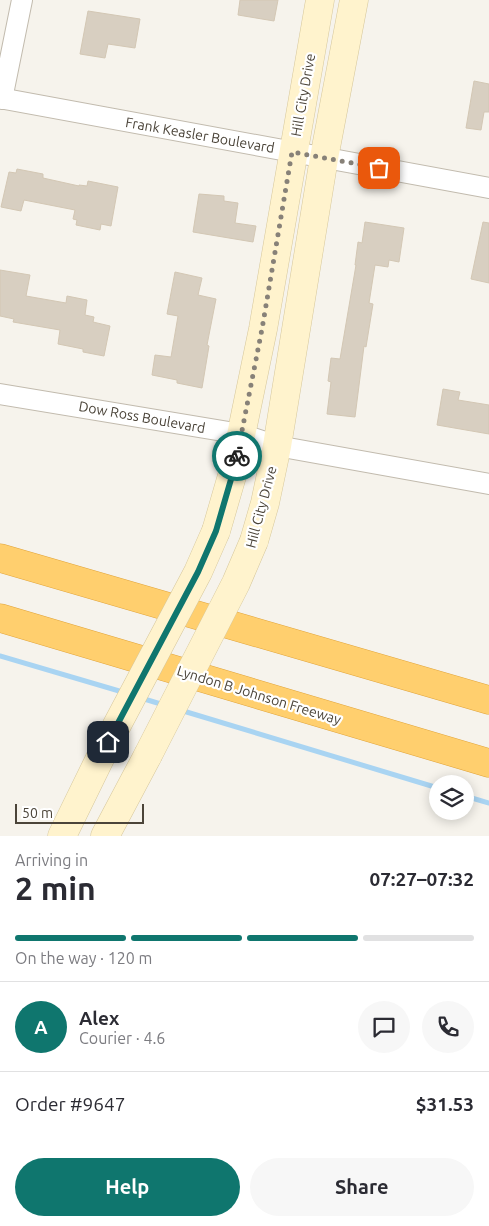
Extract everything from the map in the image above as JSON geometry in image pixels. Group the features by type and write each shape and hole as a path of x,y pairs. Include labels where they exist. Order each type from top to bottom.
{"highway":[{"path":"0,558 489,700"},
{"name":"Lyndon B Johnson Freeway","path":"0,618 489,763"}],"street":[{"path":"1,99 22,0"},
{"name":"Hill City Drive","path":"62,836 108,742 198,572 216,531 234,469 262,329 320,0"},
{"name":"Hill City Drive","path":"105,836 236,583 254,541 265,503 277,446 324,158 354,0"},
{"name":"Frank Keasler Boulevard","path":"1,99 489,188"},
{"name":"Dow Ross Boulevard","path":"0,394 241,434 277,446 489,484"}],"building":[{"path":"240,0 278,0 274,21 238,15"},
{"path":"88,11 140,19 135,48 108,44 105,58 80,54"},
{"path":"474,81 489,84 489,112 484,112 481,130 466,128"},
{"path":"17,169 43,174 43,178 79,186 87,186 88,181 118,187 111,226 101,224 100,230 76,225 77,220 73,219 75,210 24,200 21,211 1,207 9,172 16,173"},
{"path":"199,194 224,196 224,201 238,203 235,223 256,226 253,242 193,232"},
{"path":"365,222 404,228 399,262 389,260 388,267 375,265 369,303 373,304 366,347 364,346 355,417 327,414 331,382 328,381 331,358 340,359 356,265 358,242 362,243"},
{"path":"483,222 489,223 489,283 471,279"},
{"path":"0,270 30,275 26,296 66,303 67,296 87,300 85,315 94,317 93,322 110,326 104,356 58,344 60,330 13,322 14,319 0,316"},
{"path":"175,272 202,278 198,295 216,299 207,345 209,346 202,388 152,375 155,355 171,357 178,316 167,314"},
{"path":"443,389 460,392 458,400 489,405 489,434 437,425"}],"waterway":[{"path":"0,656 126,693"},
{"path":"141,698 164,705"},
{"path":"180,710 429,785"},
{"path":"474,799 489,803"}],"way so far":[{"path":"237,456 262,329 292,152 379,168"}],"route":[{"path":"108,742 198,572 216,531 237,456"}]}
